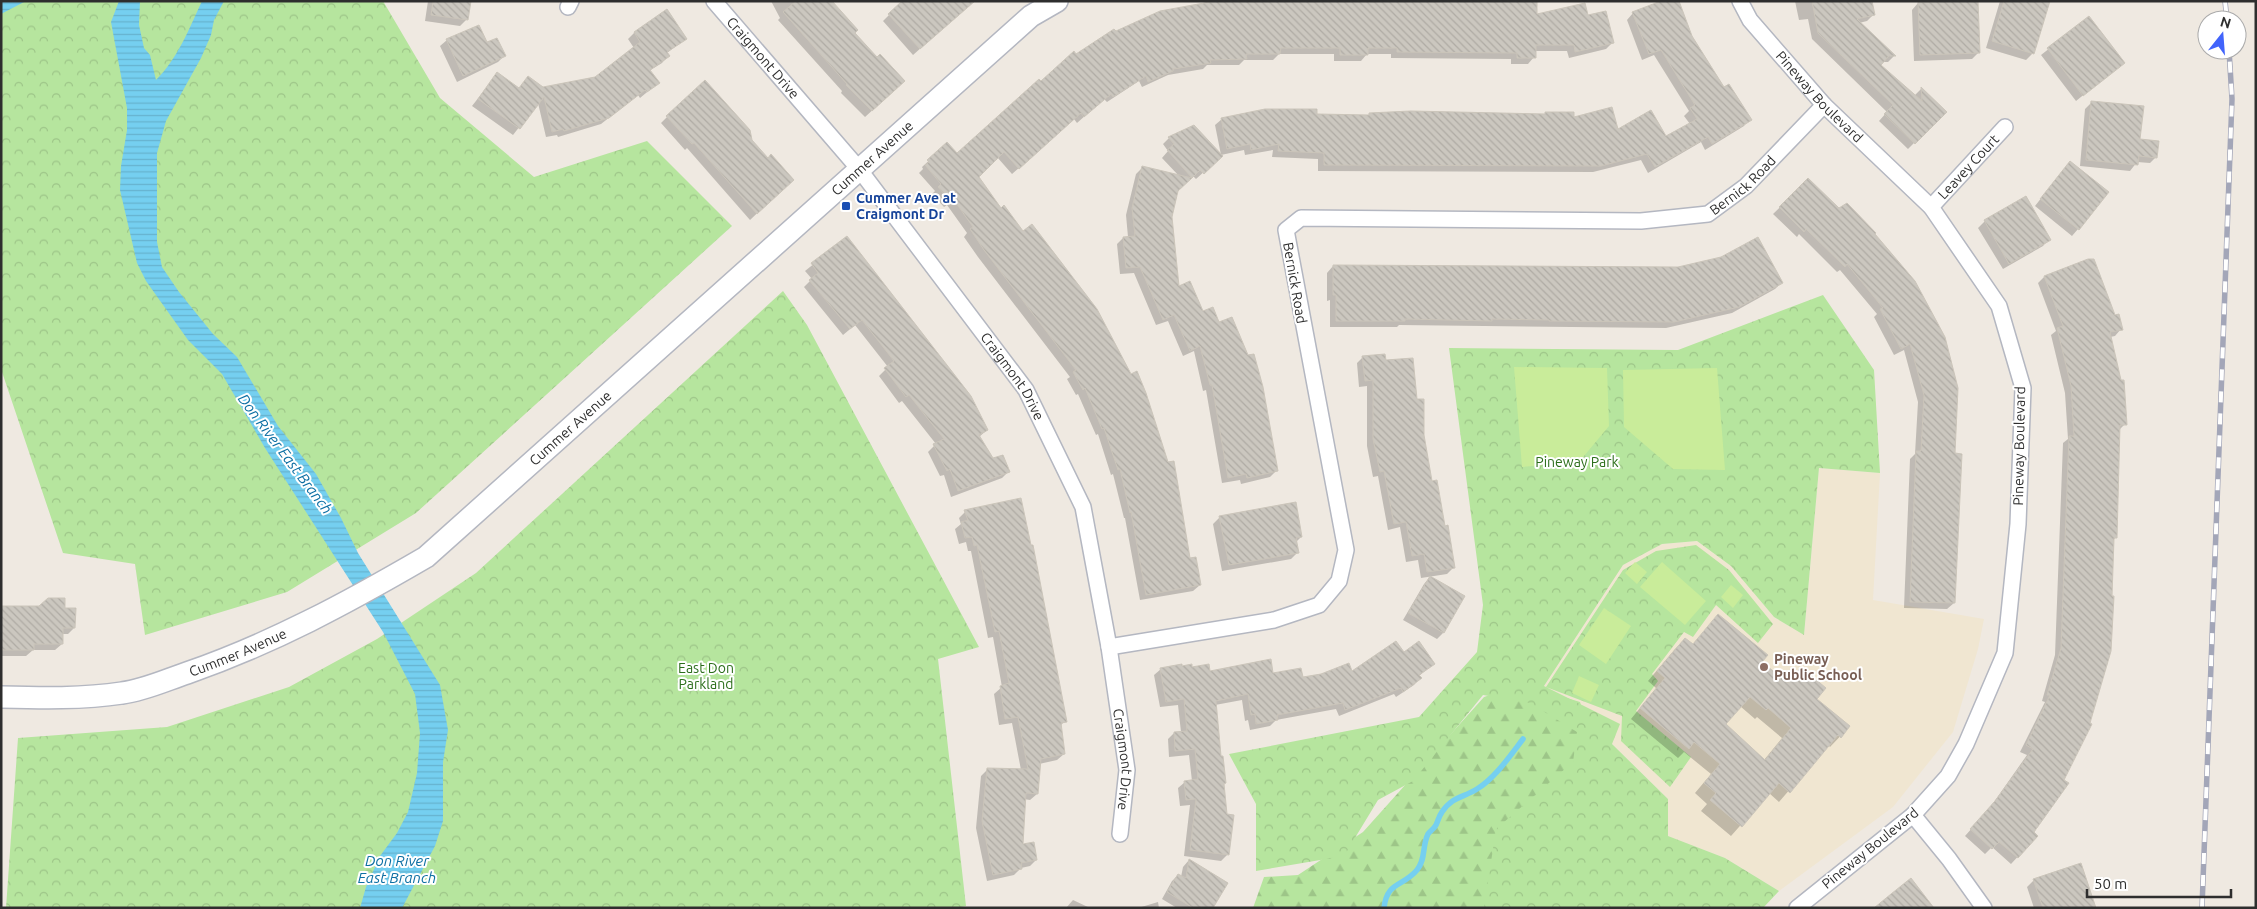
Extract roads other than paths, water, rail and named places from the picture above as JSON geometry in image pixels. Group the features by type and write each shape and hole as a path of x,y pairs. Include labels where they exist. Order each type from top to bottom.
{"street":[{"name":"Craigmont Drive","path":"714,1 859,169 1026,390 1083,508 1109,647 1126,770 1120,834"},
{"name":"Cummer Avenue","path":"1,697 50,698 140,690 203,668 292,632 426,557 453,535 1031,16 1057,1"},
{"name":"Pineway Boulevard","path":"1740,1 1750,20 1824,105 1931,207 1999,306 2023,388 2018,524 2005,653 1966,744 1948,776 1913,815 1797,908"},
{"name":"Bernick Road","path":"1109,647 1274,620 1319,605 1339,581 1346,550 1286,230 1301,218 1641,221 1708,214 1746,186 1824,105"},
{"name":"Leavey Court","path":"1931,207 2005,127"},
{"path":"1913,815 1949,859 1984,908"}],"water":[{"path":"1,1 26,1 1,14"},
{"name":"Don River East Branch","path":"119,1 140,1 139,25 144,48 150,55 156,80 177,53 202,1 224,1 214,20 211,35 201,58 166,121 157,153 157,242 162,267 179,292 213,334 237,357 278,426 316,474 358,553 440,685 448,730 443,762 443,821 435,846 402,908 360,908 366,887 380,856 397,833 408,812 417,773 420,733 415,694 383,632 265,448 222,374 188,340 146,281 137,263 120,190 121,166 127,130 127,108 111,22"}],"waterway":[{"path":"1384,908 1388,893 1412,875 1420,866 1428,834 1446,807 1454,800 1472,792 1490,779 1523,739"}],"railway":[{"path":"2225,1 2226,10"},
{"path":"2202,908 2232,99 2230,60"}],"place":[{"name":"Cummer Ave at Craigmont Dr","path":"846,206"},
{"name":"Pineway Public School","path":"1764,667"}],"park label":[{"name":"Pineway Park","path":"1577,462"},
{"name":"East Don Parkland","path":"706,676"}]}
